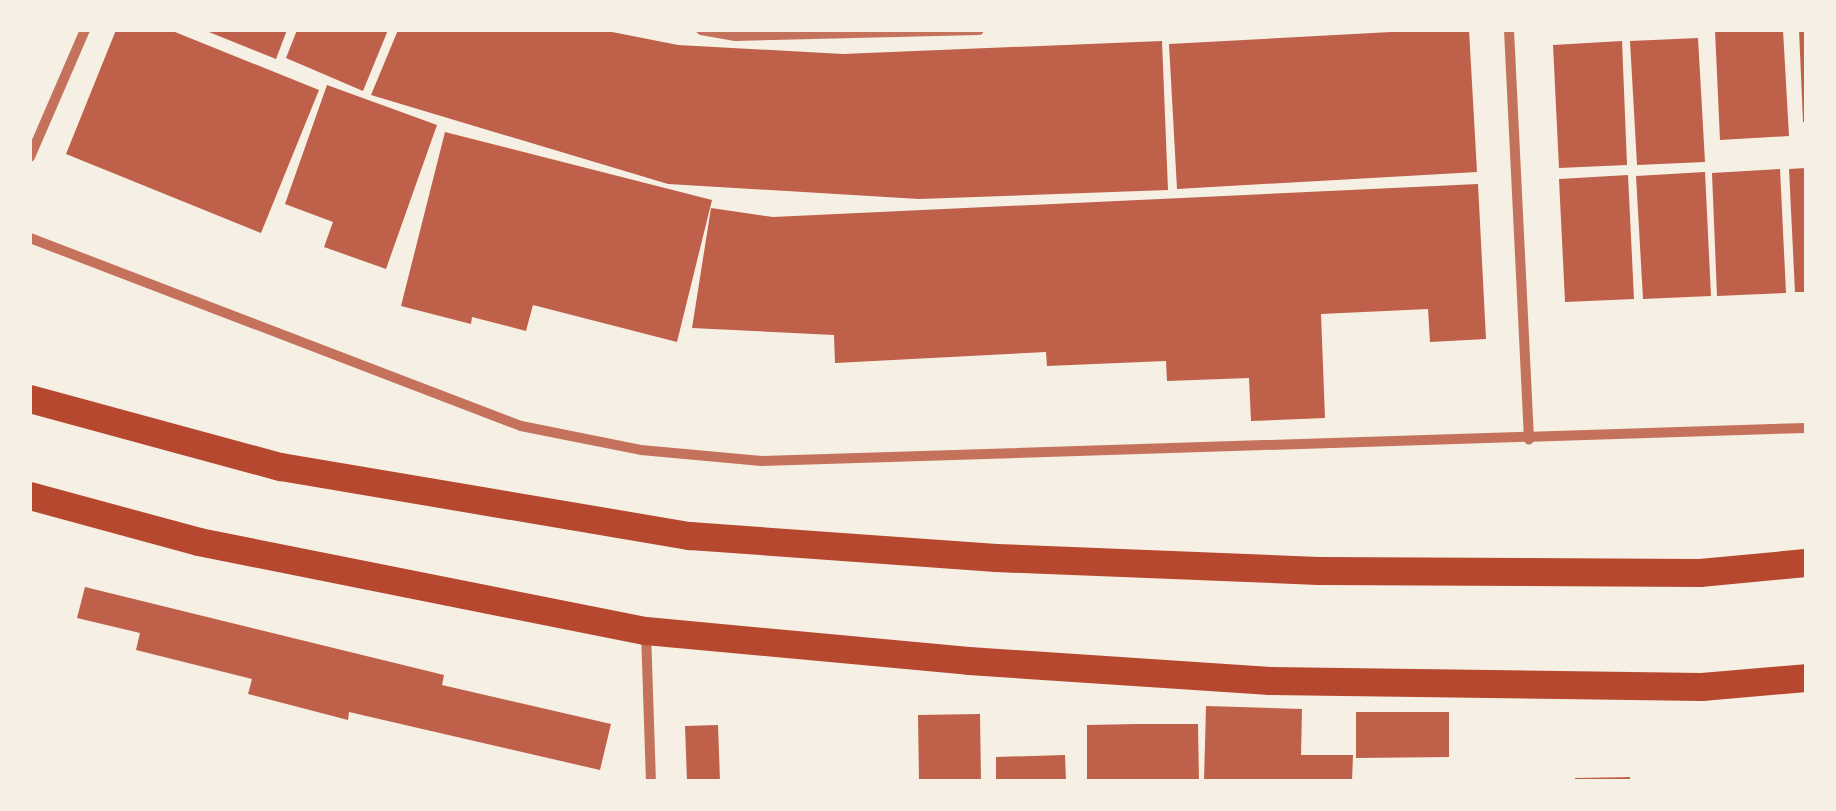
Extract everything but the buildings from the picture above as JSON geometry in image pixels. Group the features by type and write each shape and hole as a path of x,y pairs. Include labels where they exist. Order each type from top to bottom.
{"highway":[{"path":"30,398 281,467 690,536 996,558 1318,570 1700,573 1806,563"},
{"path":"30,496 199,542 646,631 970,661 1270,681 1702,687 1806,678"}],"street":[{"path":"30,156 85,30"},
{"path":"702,30 735,36 979,30"},
{"path":"1509,30 1529,440"},
{"path":"30,238 521,426 641,450 761,461 1529,440 1806,428"},
{"path":"646,631 651,781"}]}
